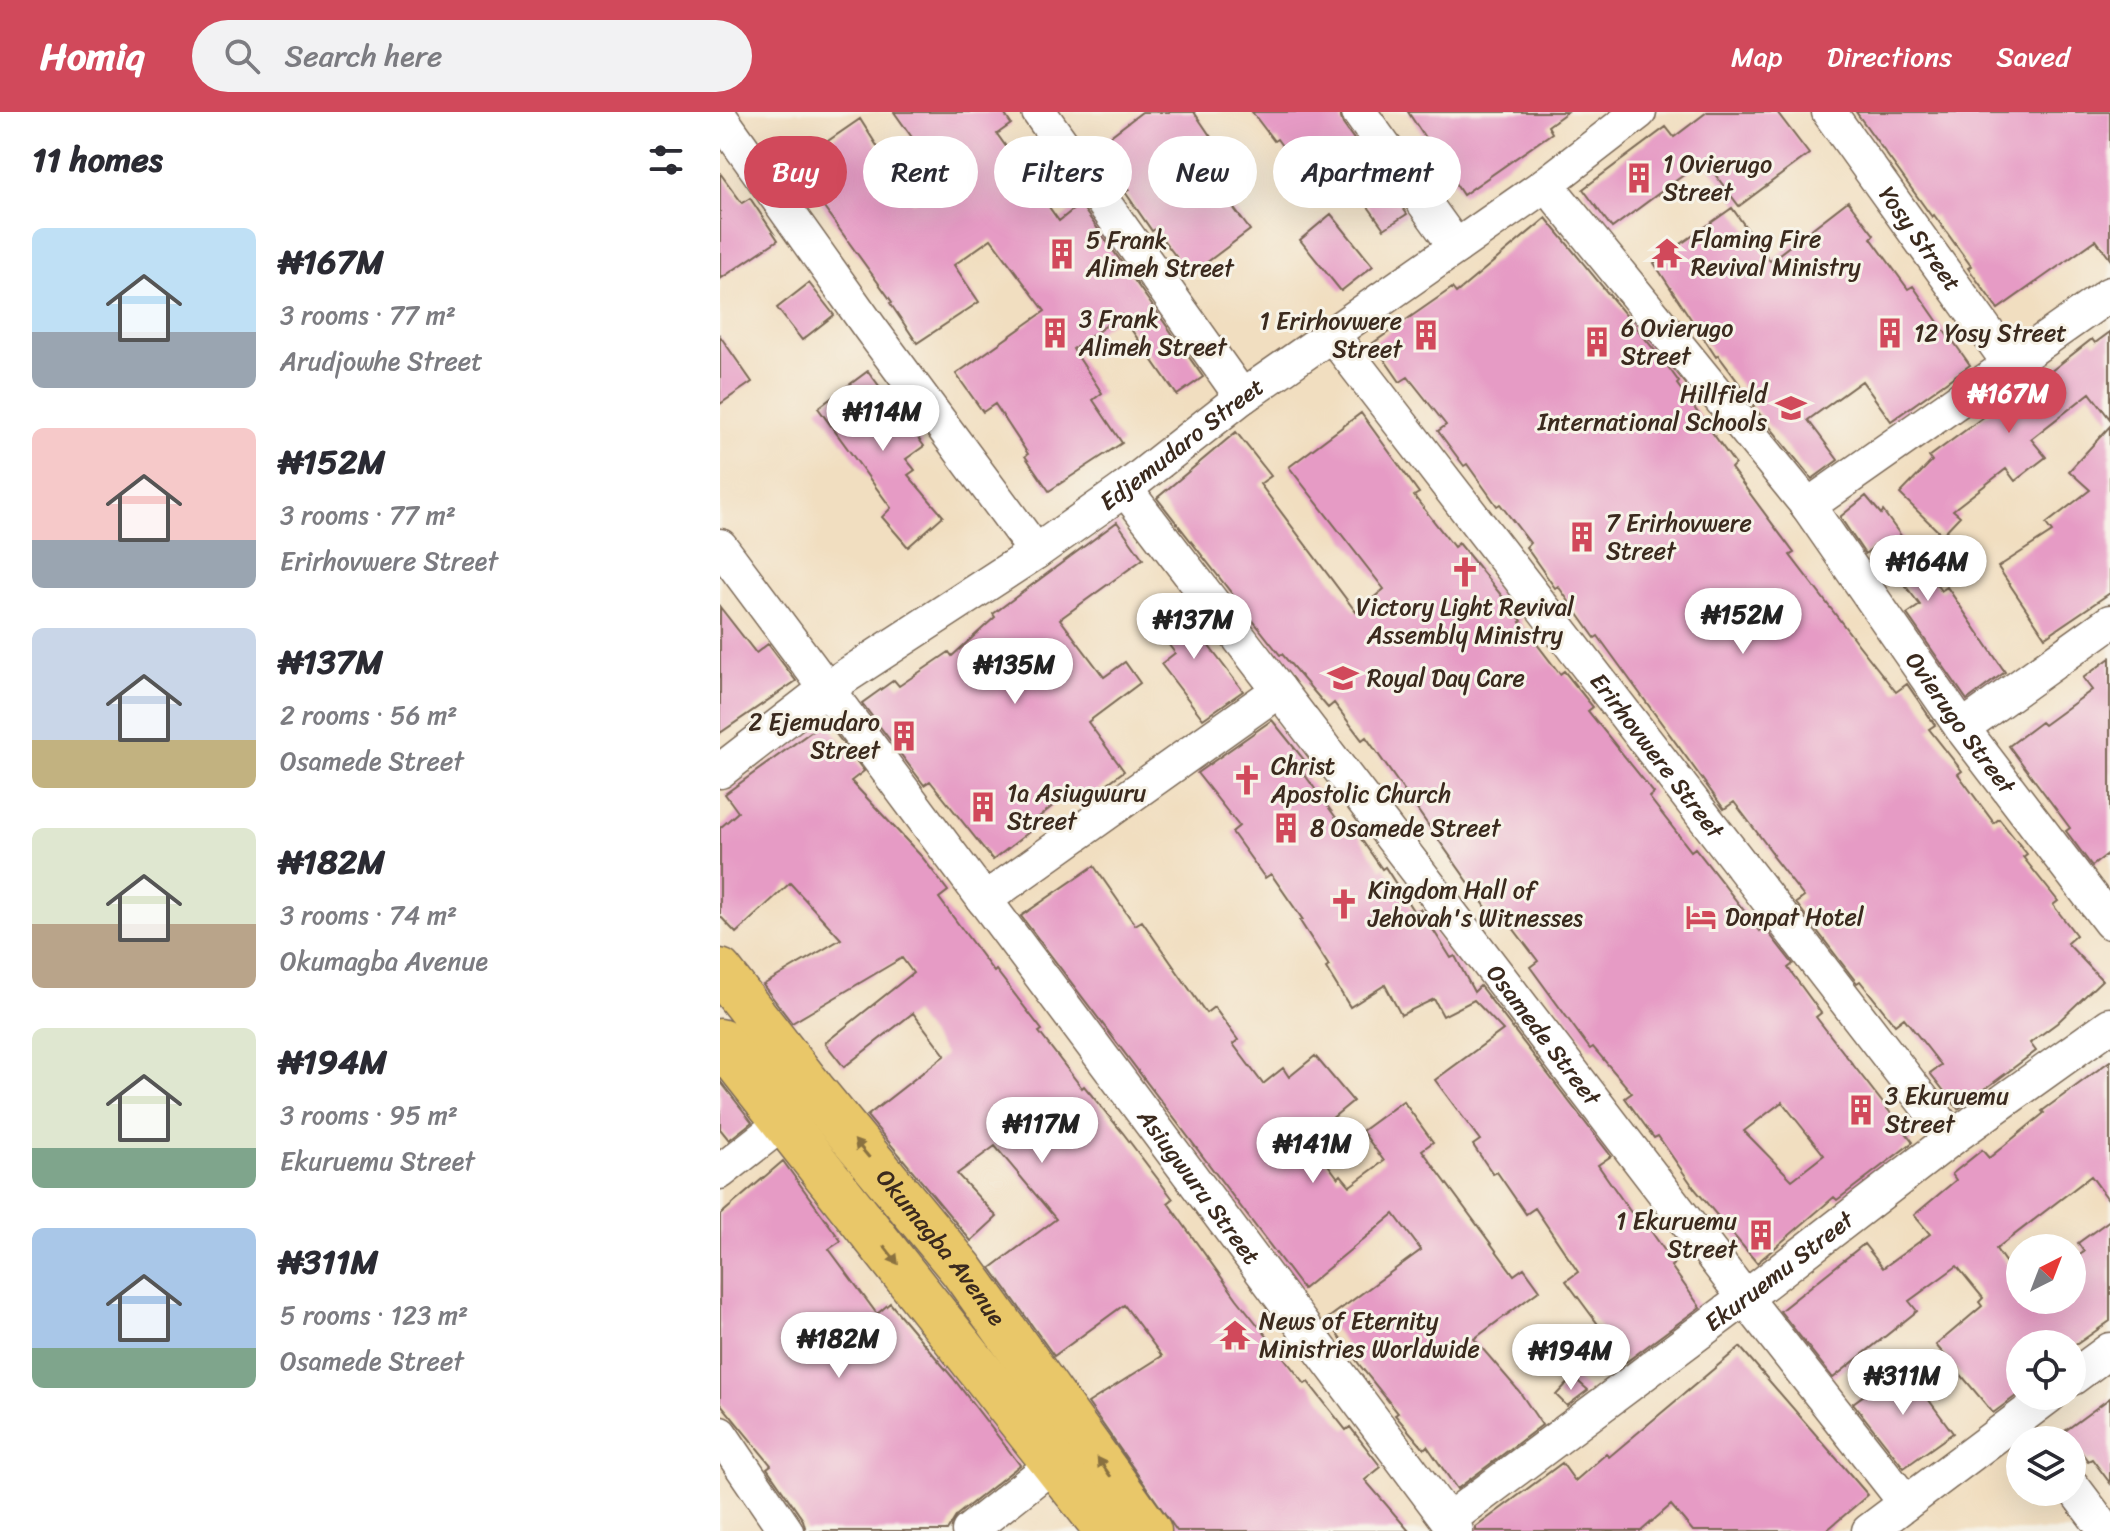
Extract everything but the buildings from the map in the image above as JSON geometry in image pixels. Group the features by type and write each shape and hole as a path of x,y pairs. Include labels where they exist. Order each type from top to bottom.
{"main road":[{"name":"Okumagba Avenue","path":"720,971 813,1090 962,1270 1149,1531"},
{"name":"Okumagba Avenue","path":"720,1041 1107,1531"}],"street":[{"path":"1039,112 1242,397"},
{"path":"1359,112 1456,247"},
{"name":"Edjemudaro Street","path":"720,771 826,689 1036,552 1125,489 1242,397 1546,184 1639,112"},
{"name":"Yosy Street","path":"1829,112 2010,364"},
{"path":"720,117 870,328 1036,552"},
{"name":"Ovierugo Street","path":"1546,184 1808,506 1962,728 2110,922"},
{"path":"1808,506 2110,294"},
{"name":"Erirhovwere Street","path":"1333,336 1952,1138"},
{"name":"Osamede Street","path":"1125,489 1745,1298 1906,1503"},
{"name":"Asiugwuru Street","path":"720,546 1452,1526"},
{"path":"1962,728 2110,622"},
{"path":"984,900 1279,690"},
{"name":"Ekuruemu Street","path":"1452,1526 1952,1138 2110,1025"},
{"path":"720,1172 785,1121"},
{"path":"2086,1368 2110,1350"},
{"path":"720,1434 786,1531"},
{"path":"1869,1531 1906,1503 2006,1442"},
{"path":"969,1531 1055,1463"},
{"path":"2086,1505 2106,1531"}],"place":[{"name":"1 Ovierugo Street","path":"1639,178"},
{"name":"Flaming Fire Revival Ministry","path":"1667,253"},
{"name":"5 Frank Alimeh Street","path":"1062,254"},
{"name":"3 Frank Alimeh Street","path":"1055,333"},
{"name":"12 Yosy Street","path":"1890,333"},
{"name":"1 Erirhovwere Street","path":"1426,335"},
{"name":"6 Ovierugo Street","path":"1597,342"},
{"name":"Hillfield International Schools","path":"1791,408"},
{"name":"7 Erirhovwere Street","path":"1582,537"},
{"name":"Victory Light Revival Assembly Ministry","path":"1465,572"},
{"name":"Royal Day Care","path":"1343,678"},
{"name":"2 Ejemudaro Street","path":"904,736"},
{"name":"Christ Apostolic Church","path":"1247,780"},
{"name":"1a Asiugwuru Street","path":"983,807"},
{"name":"8 Osamede Street","path":"1286,828"},
{"name":"Kingdom Hall of Jehovah's Witnesses","path":"1344,904"},
{"name":"Donpat Hotel","path":"1701,917"},
{"name":"3 Ekuruemu Street","path":"1861,1110"},
{"name":"1 Ekuruemu Street","path":"1761,1235"},
{"name":"News of Eternity Ministries Worldwide","path":"1235,1335"}]}
